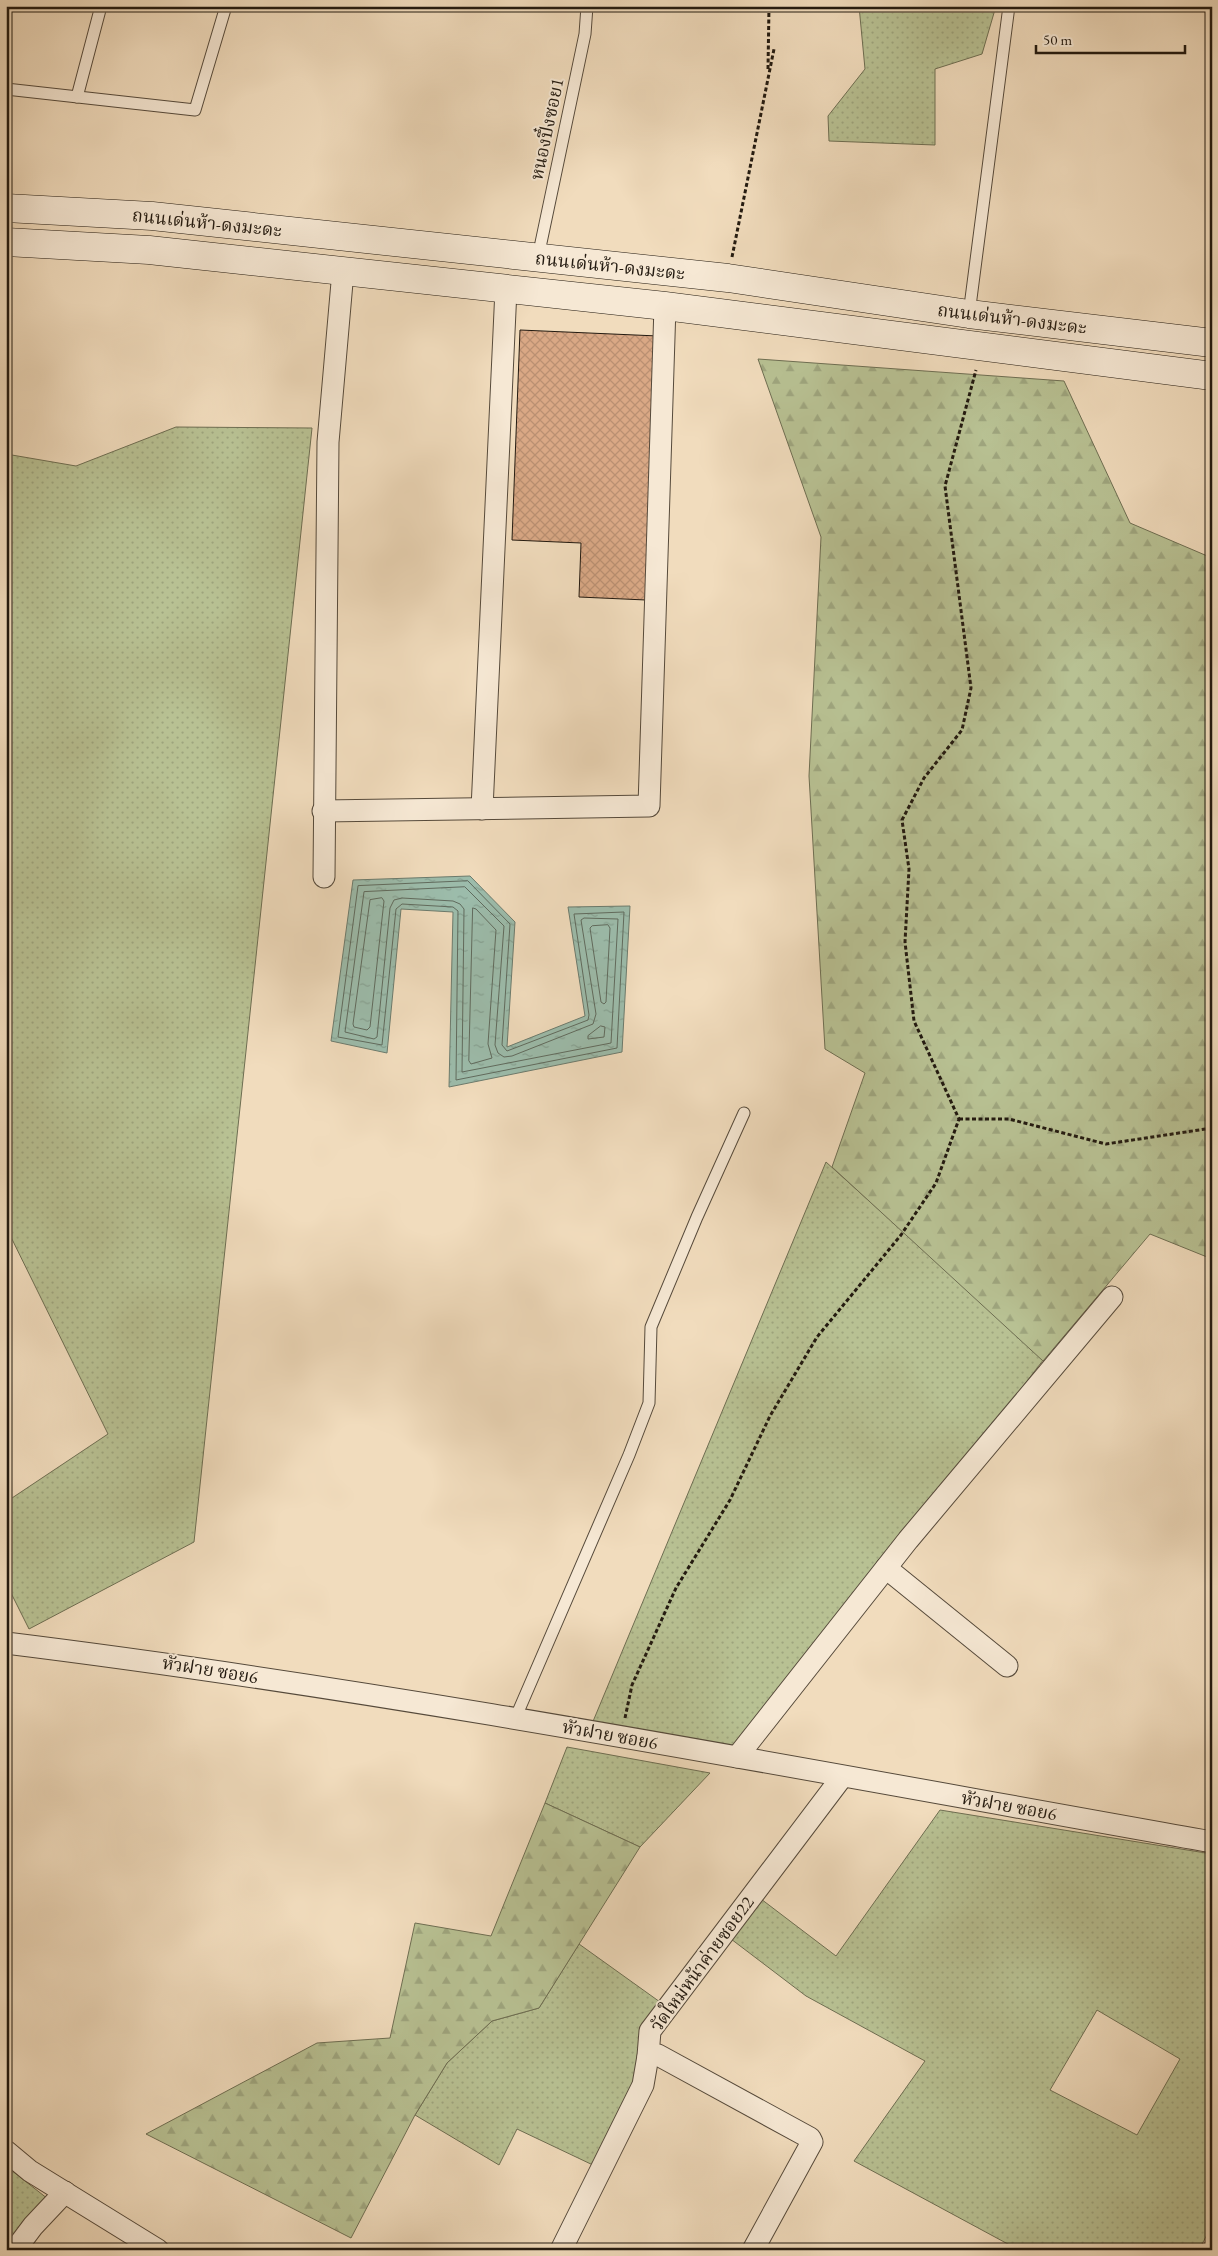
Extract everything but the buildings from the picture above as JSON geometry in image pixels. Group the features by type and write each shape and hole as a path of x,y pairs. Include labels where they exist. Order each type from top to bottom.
{"main road":[{"name":"ถนนเด่นห้า-ดงมะดะ","path":"6,208 152,216 728,278 969,314 1212,343"},
{"name":"ถนนเด่นห้า-ดงมะดะ","path":"6,242 149,250 665,306 1212,376"},
{"path":"474,285 476,251"}],"street":[{"path":"324,877 323,811 328,442 343,271"},
{"path":"482,809 506,289"},
{"path":"323,811 649,806 665,306"},
{"path":"737,1757 886,1568 1112,1297"},
{"path":"886,1568 1008,1666"},
{"name":"หัวฝาย ซอย6","path":"6,1643 132,1658 621,1736 1212,1842"},
{"name":"วัดใหม่หน้าค่ายซอย22","path":"561,2250 643,2085 650,2031 842,1777"},
{"path":"648,2056 658,2055 810,2138 812,2142 752,2250"},
{"path":"6,2151 30,2171 158,2250"},
{"path":"15,2250 33,2226 65,2192"}],"lane":[{"path":"78,97 100,6"},
{"path":"6,89 196,110 226,6"},
{"name":"หนองปึ๋งซอย1","path":"538,258 585,34 587,6"},
{"path":"969,314 1009,6"},
{"path":"516,1719 646,1412 649,1403 651,1327 744,1112"}],"path":[{"path":"768,79 769,6"},
{"path":"728,278 774,49"},
{"path":"621,1736 632,1685 676,1588 730,1500 770,1416 817,1337 901,1235 936,1183 959,1119 914,1021 905,942 909,869 902,820 924,778 962,730 971,688 945,486 982,347"},
{"path":"959,1119 1009,1119 1106,1144 1212,1128"}],"green space":[{"path":"859,6 996,6 982,54 935,69 935,145 829,141 828,116 865,69"},
{"path":"758,359 1064,381 1130,523 1212,558 1212,1259 1150,1234 1043,1361 832,1167 865,1073 825,1049 809,776 821,537"},
{"path":"176,427 312,428 194,1542 29,1629 6,1583 6,1502 108,1434 6,1227 6,454 76,466"},
{"path":"826,1162 1044,1359 737,1757 589,1731"},
{"path":"567,1747 710,1773 640,1847 545,1803"},
{"path":"545,1803 640,1847 539,2008 492,2021 447,2063 415,2115 351,2238 146,2134 317,2043 390,2038 415,1923 491,1936"},
{"path":"940,1810 1212,1854 1212,2225 1199,2250 1019,2250 854,2161 925,2061 806,1996 731,1939 761,1899 836,1956","holes":["1097,2010 1180,2059 1137,2135 1050,2090"]},
{"path":"579,1944 660,2002 636,2087 595,2166 517,2129 499,2165 415,2115 447,2063 492,2021 539,2008"},
{"path":"6,2166 48,2199 6,2250"}],"water":[{"path":"470,876 515,922 507,1047 585,1016 568,907 630,906 622,1052 449,1087 453,912 401,909 387,1053 331,1041 353,880"}]}
